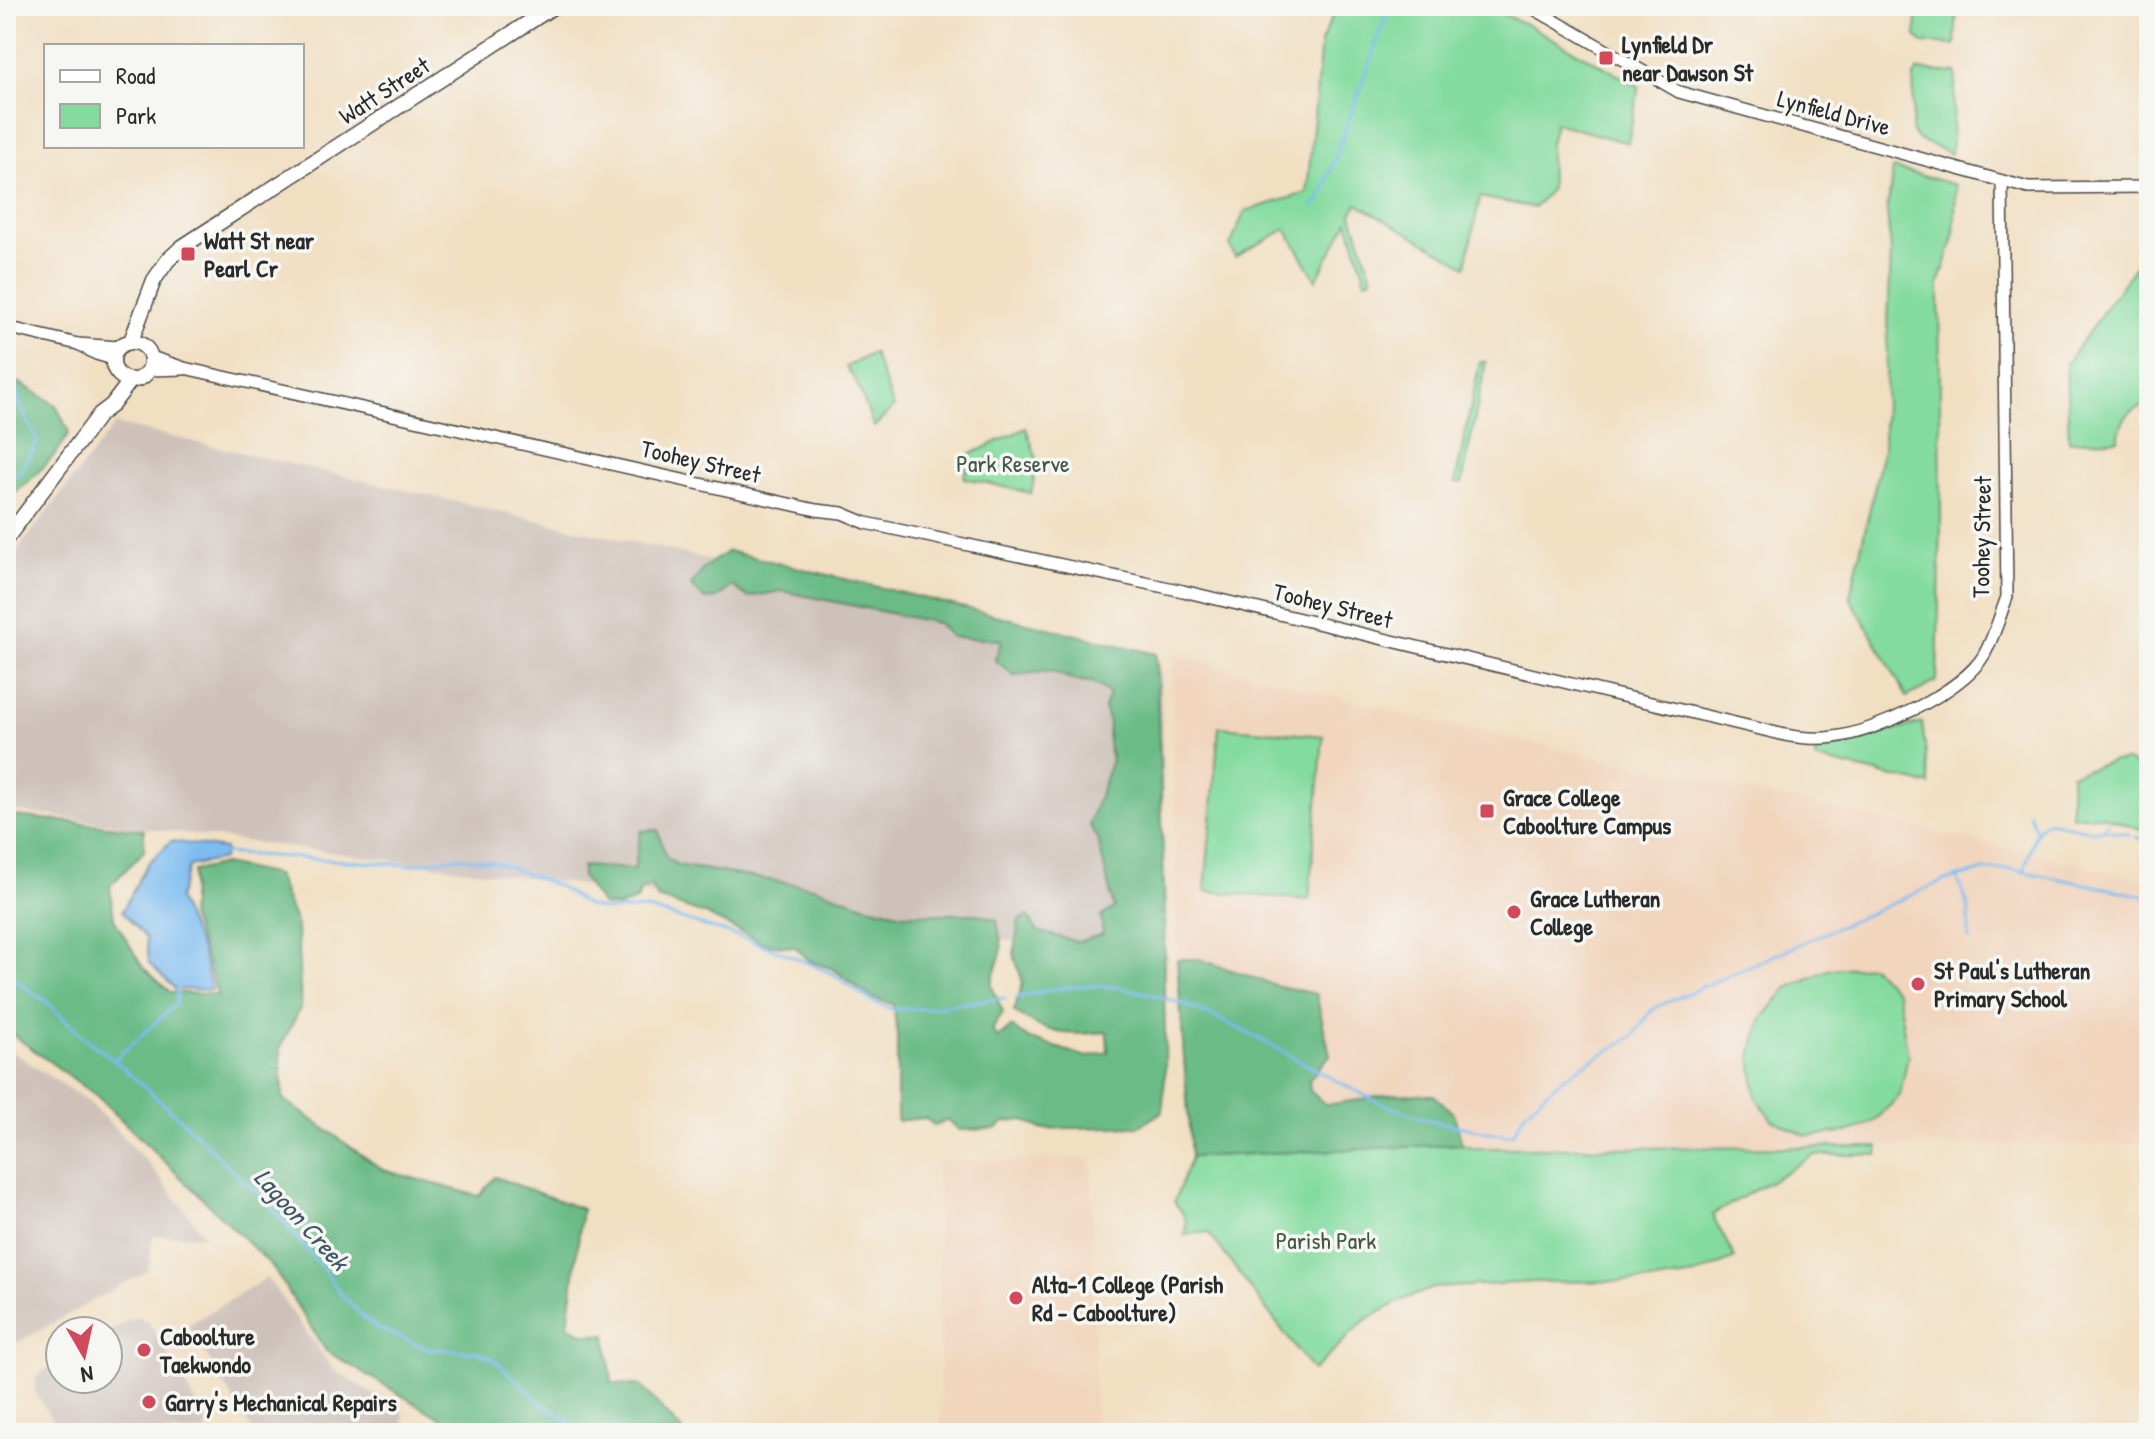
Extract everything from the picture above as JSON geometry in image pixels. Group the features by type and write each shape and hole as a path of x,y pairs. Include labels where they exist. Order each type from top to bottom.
{"main road":[{"name":"Watt Street","path":"134,353 154,280 182,247 554,6"},
{"path":"134,353 141,378 125,378 114,368 134,353"},
{"path":"6,539 100,414 112,405 125,378"}],"street":[{"name":"Lynfield Drive","path":"1529,6 1679,92 2028,188 2149,187"},
{"name":"Toohey Street","path":"6,327 134,353 184,368 816,510 842,513 866,523 1183,591 1785,735 1818,739 1856,733 1944,693 1983,656 2007,597 2002,181"}],"shaded area":[{"path":"115,424 1160,662 1167,961 6,810 6,565"},
{"name":"Grace Lutheran College","path":"1172,654 1411,716 2149,881 2149,1144 1475,1148 1462,1144 1191,1157 1177,959"},
{"path":"6,1048 89,1102 150,1165 204,1235 153,1236 148,1270 67,1315 44,1315 44,1328 15,1344 6,1340"},
{"name":"Alta-1 College (Parish Rd - Caboolture)","path":"1091,1158 1096,1433 941,1433 937,1162"},
{"path":"267,1278 334,1370 404,1413 402,1433 258,1433 252,1430 188,1325"},
{"path":"137,1316 149,1323 206,1419 206,1432 60,1433 35,1391 35,1377 44,1371 44,1395 124,1395 124,1323"}],"green space":[{"path":"1337,6 1483,6 1528,25 1639,86 1628,143 1555,123 1550,144 1551,189 1534,208 1480,197 1466,266 1357,204 1352,214 1372,278 1366,281 1348,221 1316,280 1286,229 1235,257 1230,246 1245,211 1307,193 1321,42"},
{"path":"1917,6 1957,6 1955,45 1923,43 1916,36"},
{"path":"1918,70 1956,73 1951,154 1917,139 1912,132 1914,76"},
{"path":"1893,168 1956,185 1954,237 1939,284 1941,524 1937,681 1907,697 1850,597 1883,450 1891,251 1887,212"},
{"path":"2149,247 2149,405 2127,416 2118,440 2069,441 2066,364"},
{"path":"873,353 894,407 874,427 856,381 846,367"},
{"path":"1480,362 1486,362 1462,483 1455,483"},
{"path":"6,380 20,383 56,405 69,432 49,461 6,502 8,449"},
{"name":"Park Reserve","path":"1026,428 1038,462 1031,493 964,478 969,455"},
{"path":"728,551 1156,654 1165,921 1162,1112 1140,1126 1041,1129 1024,1120 1004,1122 996,1129 959,1130 948,1120 935,1126 925,1118 897,1121 897,1033 893,1004 872,998 833,969 810,961 795,947 765,944 707,915 657,898 651,886 640,890 638,899 619,907 602,905 582,877 582,866 634,869 641,831 658,830 666,857 677,865 813,887 867,906 904,914 977,914 997,920 1002,949 991,985 1003,1012 992,1030 998,1038 1011,1027 1030,1039 1087,1057 1108,1052 1107,1032 1058,1032 1037,1025 1014,1011 1023,983 1014,955 1019,920 1028,916 1037,931 1078,942 1103,934 1101,917 1114,908 1098,840 1089,824 1112,760 1108,745 1109,723 1104,708 1109,693 1092,682 1076,681 1052,671 1014,675 995,660 1001,640 951,637 938,623 782,591 748,597 732,586 717,598 705,599 691,586 704,568"},
{"path":"1922,723 1930,785 1815,759 1815,752"},
{"path":"1219,727 1323,736 1309,900 1205,891"},
{"path":"2114,761 2128,761 2149,775 2149,833 2103,816 2071,816 2071,774"},
{"path":"6,815 144,830 144,851 110,886 114,919 143,967 170,992 218,995 190,915 193,871 224,864 277,875 297,926 301,1007 280,1048 283,1099 383,1170 479,1196 495,1177 582,1209 568,1326 584,1334 606,1335 612,1383 641,1386 684,1433 466,1433 326,1351 272,1266 97,1096 6,1030"},
{"path":"1177,959 1199,959 1275,985 1316,994 1330,1055 1309,1080 1310,1091 1326,1105 1394,1094 1434,1095 1454,1114 1462,1144 1191,1157"},
{"path":"1871,966 1897,992 1908,1055 1900,1095 1875,1121 1853,1131 1806,1136 1772,1120 1756,1097 1751,1056 1761,1020 1787,988 1830,969"},
{"name":"Parish Park","path":"1462,1144 1475,1148 1878,1147 1878,1155 1815,1155 1712,1215 1735,1258 1695,1275 1655,1281 1534,1282 1434,1288 1404,1299 1365,1320 1313,1371 1208,1232 1184,1235 1185,1217 1174,1202 1191,1157"}],"water":[{"path":"171,841 225,849 223,859 189,866 178,899 201,950 212,990 175,989 149,963 146,938 122,911 148,863"}],"waterway":[{"path":"1312,206 1320,200 1390,6"},
{"path":"6,347 22,411 38,441 20,471 6,481"},
{"path":"2029,813 2036,831"},
{"path":"2024,871 2036,833 2042,825 2056,822 2101,831 2109,823"},
{"path":"2106,830 2129,834"},
{"path":"2136,837 2149,842"},
{"path":"223,853 411,865 457,857 495,862 558,886 588,906 606,910 648,909 787,954 833,974 871,1001 892,1009 919,1009 1005,998"},
{"path":"1016,998 1089,986 1149,994 1218,1018 1396,1109 1442,1123 1505,1135 1513,1134 1525,1112 1564,1077 1633,1036 1652,1010 1941,882 1984,870 2011,869 2149,897"},
{"path":"1957,877 1969,908 1969,939"},
{"name":"Lagoon Creek","path":"6,974 47,1002 80,1034 114,1060 260,1194 364,1318 379,1329 429,1349 476,1352 492,1358 545,1406 579,1428 598,1433"},
{"path":"114,1060 176,1004 178,986"}],"place":[{"name":"Lynfield Dr near Dawson St","path":"1606,58"},
{"name":"Watt St near Pearl Cr","path":"188,254"},
{"name":"Grace College Caboolture Campus","path":"1487,811"},
{"name":"Grace Lutheran College","path":"1514,912"},
{"name":"St Paul's Lutheran Primary School","path":"1918,984"},
{"name":"Alta-1 College (Parish Rd - Caboolture)","path":"1016,1298"},
{"name":"Caboolture Taekwondo","path":"144,1350"},
{"name":"Garry's Mechanical Repairs","path":"149,1402"}]}
